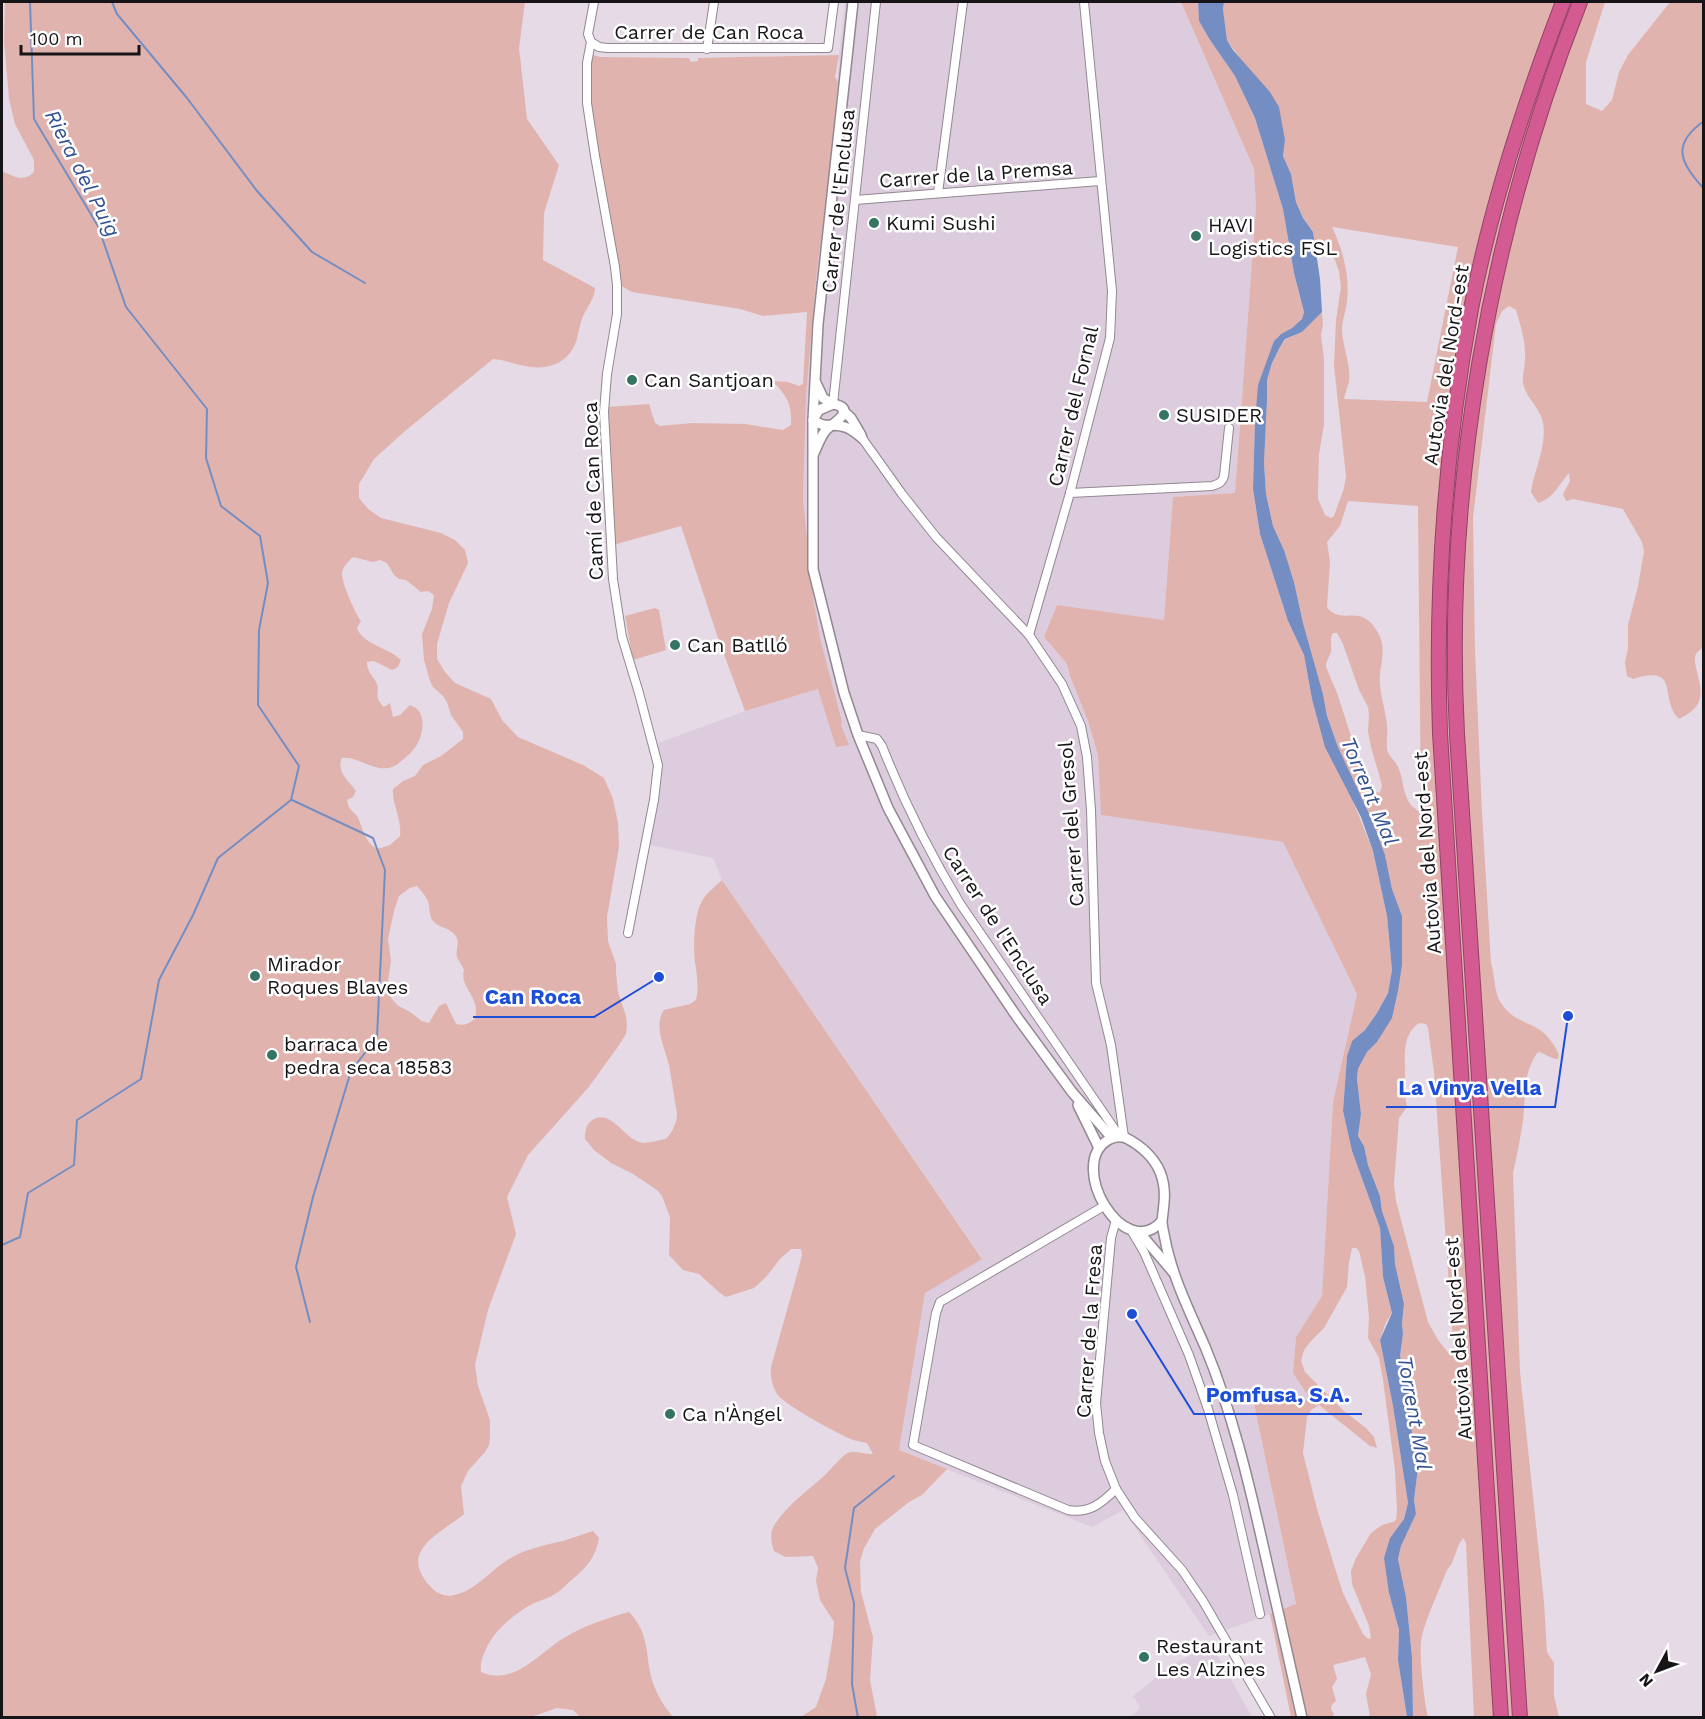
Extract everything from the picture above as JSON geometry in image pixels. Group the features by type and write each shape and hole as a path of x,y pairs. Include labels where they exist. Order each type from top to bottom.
{"highway":[{"name":"Autovia del Nord-est","path":"1501,1718 1440,733 1439,590 1450,448 1471,308 1513,143 1563,2"},
{"name":"Autovia del Nord-est","path":"1520,1718 1457,734 1455,635 1464,479 1477,374 1488,317 1528,150 1580,2"}],"street":[{"name":"Camí de Can Roca","path":"594,2 588,34 591,42 586,72 588,113 617,285 617,314 607,374 604,412 613,579 622,637 657,765 654,800 628,933"},
{"path":"707,49 714,2"},
{"name":"Carrer de Can Roca","path":"591,42 599,47 607,48 828,48 834,2"},
{"path":"853,2 818,324 812,458 813,569 844,693 858,735 888,808 934,896 1072,1092 1119,1137 1149,1154 1160,1171 1165,1199 1162,1221 1166,1242 1175,1274 1212,1364 1245,1468 1302,1718"},
{"name":"Carrer de l'Enclusa","path":"833,404 876,2"},
{"path":"938,193 963,2"},
{"name":"Carrer del Fornal","path":"1029,635 1070,493 1110,338 1112,291 1084,2"},
{"name":"Carrer de la Premsa","path":"855,200 1100,181"},
{"path":"816,381 823,398 840,406 848,414 862,438"},
{"path":"813,420 819,410 833,404"},
{"path":"812,458 824,433 841,419 843,411"},
{"path":"813,420 824,426 833,424 847,427 862,438"},
{"path":"1070,493 1218,484 1224,476 1229,428"},
{"name":"Carrer del Gresol","path":"862,438 902,495 936,537 1029,635 1062,684 1081,726 1087,757 1096,983 1111,1045 1119,1137"},
{"name":"Carrer de l'Enclusa","path":"858,735 877,739 882,746 913,819 939,869 961,905 1119,1137"},
{"path":"1072,1092 1099,1148"},
{"path":"1119,1137 1099,1148 1094,1156 1093,1169 1104,1206 1116,1220 1135,1231 1175,1274"},
{"path":"1104,1206 940,1302 936,1313 913,1445 1068,1510 1078,1512 1092,1508 1104,1501 1116,1489"},
{"name":"Carrer de la Fresa","path":"1116,1220 1111,1238 1096,1403 1099,1433 1106,1461 1116,1489 1135,1518 1182,1570 1203,1600 1271,1718"},
{"path":"1135,1231 1157,1227 1162,1221"},
{"path":"1135,1231 1189,1355 1208,1409 1233,1495 1260,1614"}],"shaded area":[{"path":"5,2 525,2 519,48 527,119 559,165 544,213 543,260 595,288 593,297 582,318 575,345 564,359 552,365 538,367 493,359 374,459 359,484 359,498 368,509 381,518 441,533 455,540 465,550 468,563 449,603 437,644 437,659 445,672 455,683 491,699 502,720 518,737 583,765 604,778 613,799 618,823 619,847 607,917 608,941 616,964 618,992 627,1025 626,1034 588,1088 528,1155 507,1197 516,1234 488,1310 475,1365 478,1386 490,1420 489,1445 468,1471 461,1486 464,1514 426,1544 420,1552 418,1562 421,1573 430,1586 439,1594 450,1596 466,1591 517,1555 593,1531 599,1538 589,1563 559,1591 527,1607 499,1629 485,1651 481,1661 481,1672 504,1675 515,1672 571,1634 629,1612 644,1636 656,1690 673,1717 580,1717 573,1710 557,1708 528,1718 2,1717 2,171 22,178 34,172 34,160 15,124 9,99 4,41","holes":["353,557 387,563 399,579 406,580 421,592 428,591 434,595 432,609 422,634 424,660 433,687 443,696 451,715 463,732 463,739 441,756 423,765 415,776 403,781 393,789 400,836 390,845 377,849 367,840 358,817 348,804 347,800 353,797 356,791 342,772 342,758 354,759 379,768 392,767 414,749 422,731 422,718 420,712 410,705 400,715 393,717 390,703 384,707 378,698 378,687 367,662 374,661 392,670 398,667 401,660 364,638 357,628 361,621 349,597 342,573","417,886 428,901 432,920 437,925 453,932 457,938 457,957 464,970 464,982 473,998 476,1011 475,1019 466,1024 456,1024 446,1003 439,1006 429,1023 422,1021 397,1005 388,994 391,961 388,939 394,911 399,896"]},
{"path":"845,2 1181,2 1254,169 1256,207 1235,493 1173,497 1164,620 1057,605 1044,637 1067,664 1088,721 1098,755 1101,815 1283,842 1357,994 1333,1102 1322,1296 1296,1337 1293,1373 1312,1400 1254,1404 1296,1605 1209,1636 1123,1510 1092,1527 899,1450 925,1293 982,1258 722,880 713,858 650,845 662,769 656,744 745,711 832,685 820,638 813,597 803,498 806,397 817,269 836,112"},
{"path":"1181,2 1198,2 1199,21 1235,76 1255,118 1283,209 1294,273 1304,312 1302,319 1274,341 1255,421 1253,489 1260,534 1288,621 1304,655 1312,699 1373,851 1387,916 1392,970 1388,993 1365,1030 1352,1041 1347,1056 1343,1111 1352,1151 1380,1228 1383,1277 1392,1313 1386,1322 1380,1340 1408,1503 1404,1519 1390,1538 1389,1593 1399,1630 1398,1660 1407,1717 1370,1717 1366,1694 1371,1674 1365,1657 1333,1665 1337,1679 1332,1687 1336,1701 1331,1707 1333,1717 1291,1717 1270,1614 1296,1604 1254,1404 1311,1400 1293,1373 1296,1337 1322,1296 1333,1102 1357,994 1283,842 1101,815 1098,755 1088,721 1067,664 1044,637 1057,605 1164,620 1173,497 1235,493 1256,207 1254,169","holes":["1352,1248 1359,1251 1365,1276 1369,1317 1368,1338 1379,1358 1383,1380 1395,1470 1397,1511 1396,1520 1382,1525 1371,1533 1351,1571 1352,1584 1369,1626 1371,1638 1368,1639 1363,1634 1343,1593 1317,1509 1303,1453 1307,1417 1311,1410 1319,1405 1370,1446 1377,1448 1374,1437 1305,1372 1301,1361 1304,1350 1324,1328 1347,1287"]},
{"path":"1224,2 1605,2 1586,62 1586,104 1602,111 1612,100 1619,72 1628,55 1670,2 1703,2 1704,647 1695,657 1701,692 1694,709 1679,719 1673,711 1664,680 1658,676 1633,679 1627,676 1625,662 1628,648 1628,625 1644,551 1642,542 1623,509 1573,499 1566,501 1563,494 1570,481 1569,473 1544,501 1538,503 1531,492 1542,447 1544,428 1540,414 1523,383 1524,341 1516,310 1509,306 1502,311 1496,324 1473,518 1475,651 1491,963 1501,1003 1513,1016 1543,1032 1553,1043 1559,1055 1558,1059 1555,1059 1538,1052 1529,1068 1523,1121 1513,1173 1520,1372 1544,1602 1547,1652 1554,1663 1554,1696 1559,1717 1474,1717 1466,1543 1463,1538 1430,1610 1422,1635 1421,1664 1428,1717 1413,1717 1412,1657 1406,1597 1398,1559 1401,1546 1416,1514 1414,1500 1418,1468 1407,1402 1409,1387 1400,1356 1404,1304 1395,1264 1394,1246 1364,1146 1358,1136 1361,1114 1357,1079 1358,1069 1367,1052 1377,1042 1392,1017 1398,991 1402,916 1373,822 1338,747 1327,716 1294,582 1284,550 1273,526 1266,494 1264,463 1267,380 1272,363 1286,339 1302,332 1322,312 1324,424 1319,454 1318,499 1325,515 1331,518 1334,516 1346,476 1334,366 1336,320 1341,287 1335,260 1328,250 1316,250 1313,232 1296,202 1291,174 1283,156 1285,140 1247,68 1227,40","holes":["1332,227 1458,247 1427,402 1344,399 1349,383 1348,362 1342,331 1348,287 1343,256","1348,501 1418,506 1421,812 1410,803 1400,771 1387,749 1387,729 1380,685 1383,652 1377,631 1365,618 1335,614 1327,607 1330,562 1327,542 1340,526","1333,633 1337,633 1368,707 1368,731 1382,785 1379,793 1372,788 1326,667 1331,652","1419,1023 1426,1024 1428,1028 1434,1072 1454,1355 1451,1356 1438,1340 1428,1322 1396,1201 1394,1184 1399,1118 1407,1107 1405,1098 1406,1045"]},
{"path":"593,55 689,58 691,62 698,61 698,58 839,55 835,77 838,82 827,197 817,269 806,397 803,498 813,597 820,638 841,725 849,745 836,747 818,689 745,711 681,526 613,545 615,531 607,424 608,407 649,404 655,423 660,426 692,423 745,424 783,430 791,425 791,411 785,396 773,381 788,382 799,386 803,384 807,312 763,316 740,309 632,292 620,285 590,110 590,58"},
{"path":"655,608 659,610 666,650 633,660 625,616"},
{"path":"722,880 982,1259 925,1293 899,1450 947,1469 922,1495 909,1502 875,1529 864,1548 860,1562 861,1592 873,1637 870,1680 877,1717 801,1717 816,1707 826,1679 834,1622 820,1600 816,1581 818,1568 813,1556 785,1557 774,1551 771,1540 772,1531 780,1517 843,1456 852,1452 873,1454 867,1443 853,1440 813,1419 782,1399 774,1388 771,1367 798,1271 802,1255 801,1249 791,1249 754,1288 726,1297 699,1274 683,1270 669,1255 670,1217 662,1196 657,1190 611,1163 594,1150 585,1139 589,1123 601,1117 613,1122 630,1137 643,1143 666,1139 673,1130 677,1113 669,1065 661,1037 661,1016 664,1010 690,1004 696,1000 698,986 694,939 697,914 704,898"},
{"path":"1211,1644 1252,1717 1129,1717 1138,1711 1140,1706 1133,1696 1169,1667"}],"water":[{"path":"1198,2 1224,2 1227,40 1270,92 1279,107 1285,140 1283,156 1291,174 1296,202 1313,232 1322,312 1302,332 1285,339 1272,363 1267,380 1264,463 1266,494 1273,526 1284,550 1294,582 1327,716 1338,747 1373,822 1402,916 1402,965 1392,1018 1377,1042 1367,1052 1358,1069 1357,1079 1361,1114 1358,1136 1364,1146 1394,1246 1395,1264 1404,1304 1400,1356 1409,1387 1407,1402 1418,1468 1414,1500 1416,1514 1401,1546 1398,1559 1406,1597 1412,1657 1413,1717 1407,1717 1398,1660 1399,1630 1389,1593 1384,1558 1390,1538 1404,1519 1408,1503 1380,1340 1392,1313 1383,1277 1380,1228 1352,1151 1343,1111 1347,1056 1352,1041 1365,1030 1388,993 1392,970 1387,916 1373,851 1361,817 1325,747 1312,699 1304,655 1288,621 1260,534 1253,489 1258,385 1274,341 1302,319 1304,312 1294,273 1283,209 1255,118 1235,76 1199,21"}],"waterway":[{"name":"Riera del Puig","path":"2,1245 20,1237 28,1193 74,1165 77,1120 141,1079 159,980 193,915 218,858 291,800 299,766 258,705 259,630 268,583 260,536 221,506 206,458 207,409 126,307 98,226 34,119 30,2"},
{"path":"112,2 117,14 187,98 257,191 312,252 365,283"},
{"path":"1704,121 1686,138 1683,146 1685,162 1704,189"},
{"path":"292,800 373,838 385,870 377,1037 351,1071 313,1197 296,1267 310,1322"},
{"path":"858,1718 852,1684 854,1603 845,1568 854,1508 894,1476"}],"place":[{"name":"Kumi Sushi","path":"874,223"},
{"name":"HAVI Logistics FSL","path":"1196,236"},
{"name":"Can Santjoan","path":"632,380"},
{"name":"SUSIDER","path":"1164,415"},
{"name":"Can Batlló","path":"675,645"},
{"name":"Mirador Roques Blaves","path":"255,976"},
{"name":"Can Roca","path":"659,977"},
{"name":"La Vinya Vella","path":"1568,1016"},
{"name":"barraca de pedra seca 18583","path":"272,1055"},
{"name":"Pomfusa, S.A.","path":"1132,1314"},
{"name":"Ca n'Àngel","path":"670,1414"},
{"name":"Restaurant Les Alzines","path":"1144,1657"}],"water label":[{"name":"Torrent Mal","path":"1370,791"},
{"name":"Torrent Mal","path":"1415,1413"}]}
